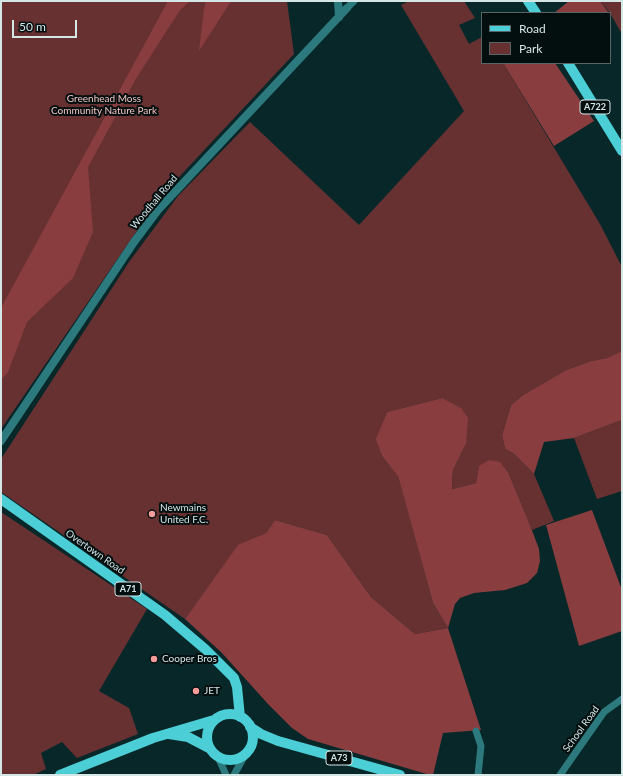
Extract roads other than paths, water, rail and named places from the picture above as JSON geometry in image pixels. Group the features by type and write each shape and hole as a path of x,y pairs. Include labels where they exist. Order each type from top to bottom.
{"main road":[{"path":"528,1 535,12"},
{"name":"A722","path":"569,64 622,151"},
{"name":"Overtown Road","path":"1,499 165,615 205,649 234,678 240,717"},
{"path":"209,748 207,734 217,718 228,710 237,694"},
{"path":"60,775 167,733 226,714 240,717"},
{"name":"A73","path":"240,717 261,734 278,741 400,775"},
{"path":"247,752 253,738 250,726"},
{"path":"167,733 188,737 209,748 218,757"},
{"name":"A73","path":"218,757 232,760 267,741 278,741"}],"street":[{"path":"338,1 339,16"},
{"name":"Woodhall Road","path":"1,441 134,242 158,210 354,1"},
{"name":"School Road","path":"560,775 604,712 622,698"},
{"path":"476,731 481,746 478,775"},
{"path":"234,775 247,752"},
{"path":"218,757 226,775"}],"place":[{"name":"Newmains United F.C.","path":"152,514"},
{"name":"Cooper Bros","path":"154,659"},
{"name":"JET","path":"196,691"}],"park label":[{"name":"Greenhead Moss Community Nature Park","path":"104,104"}]}
